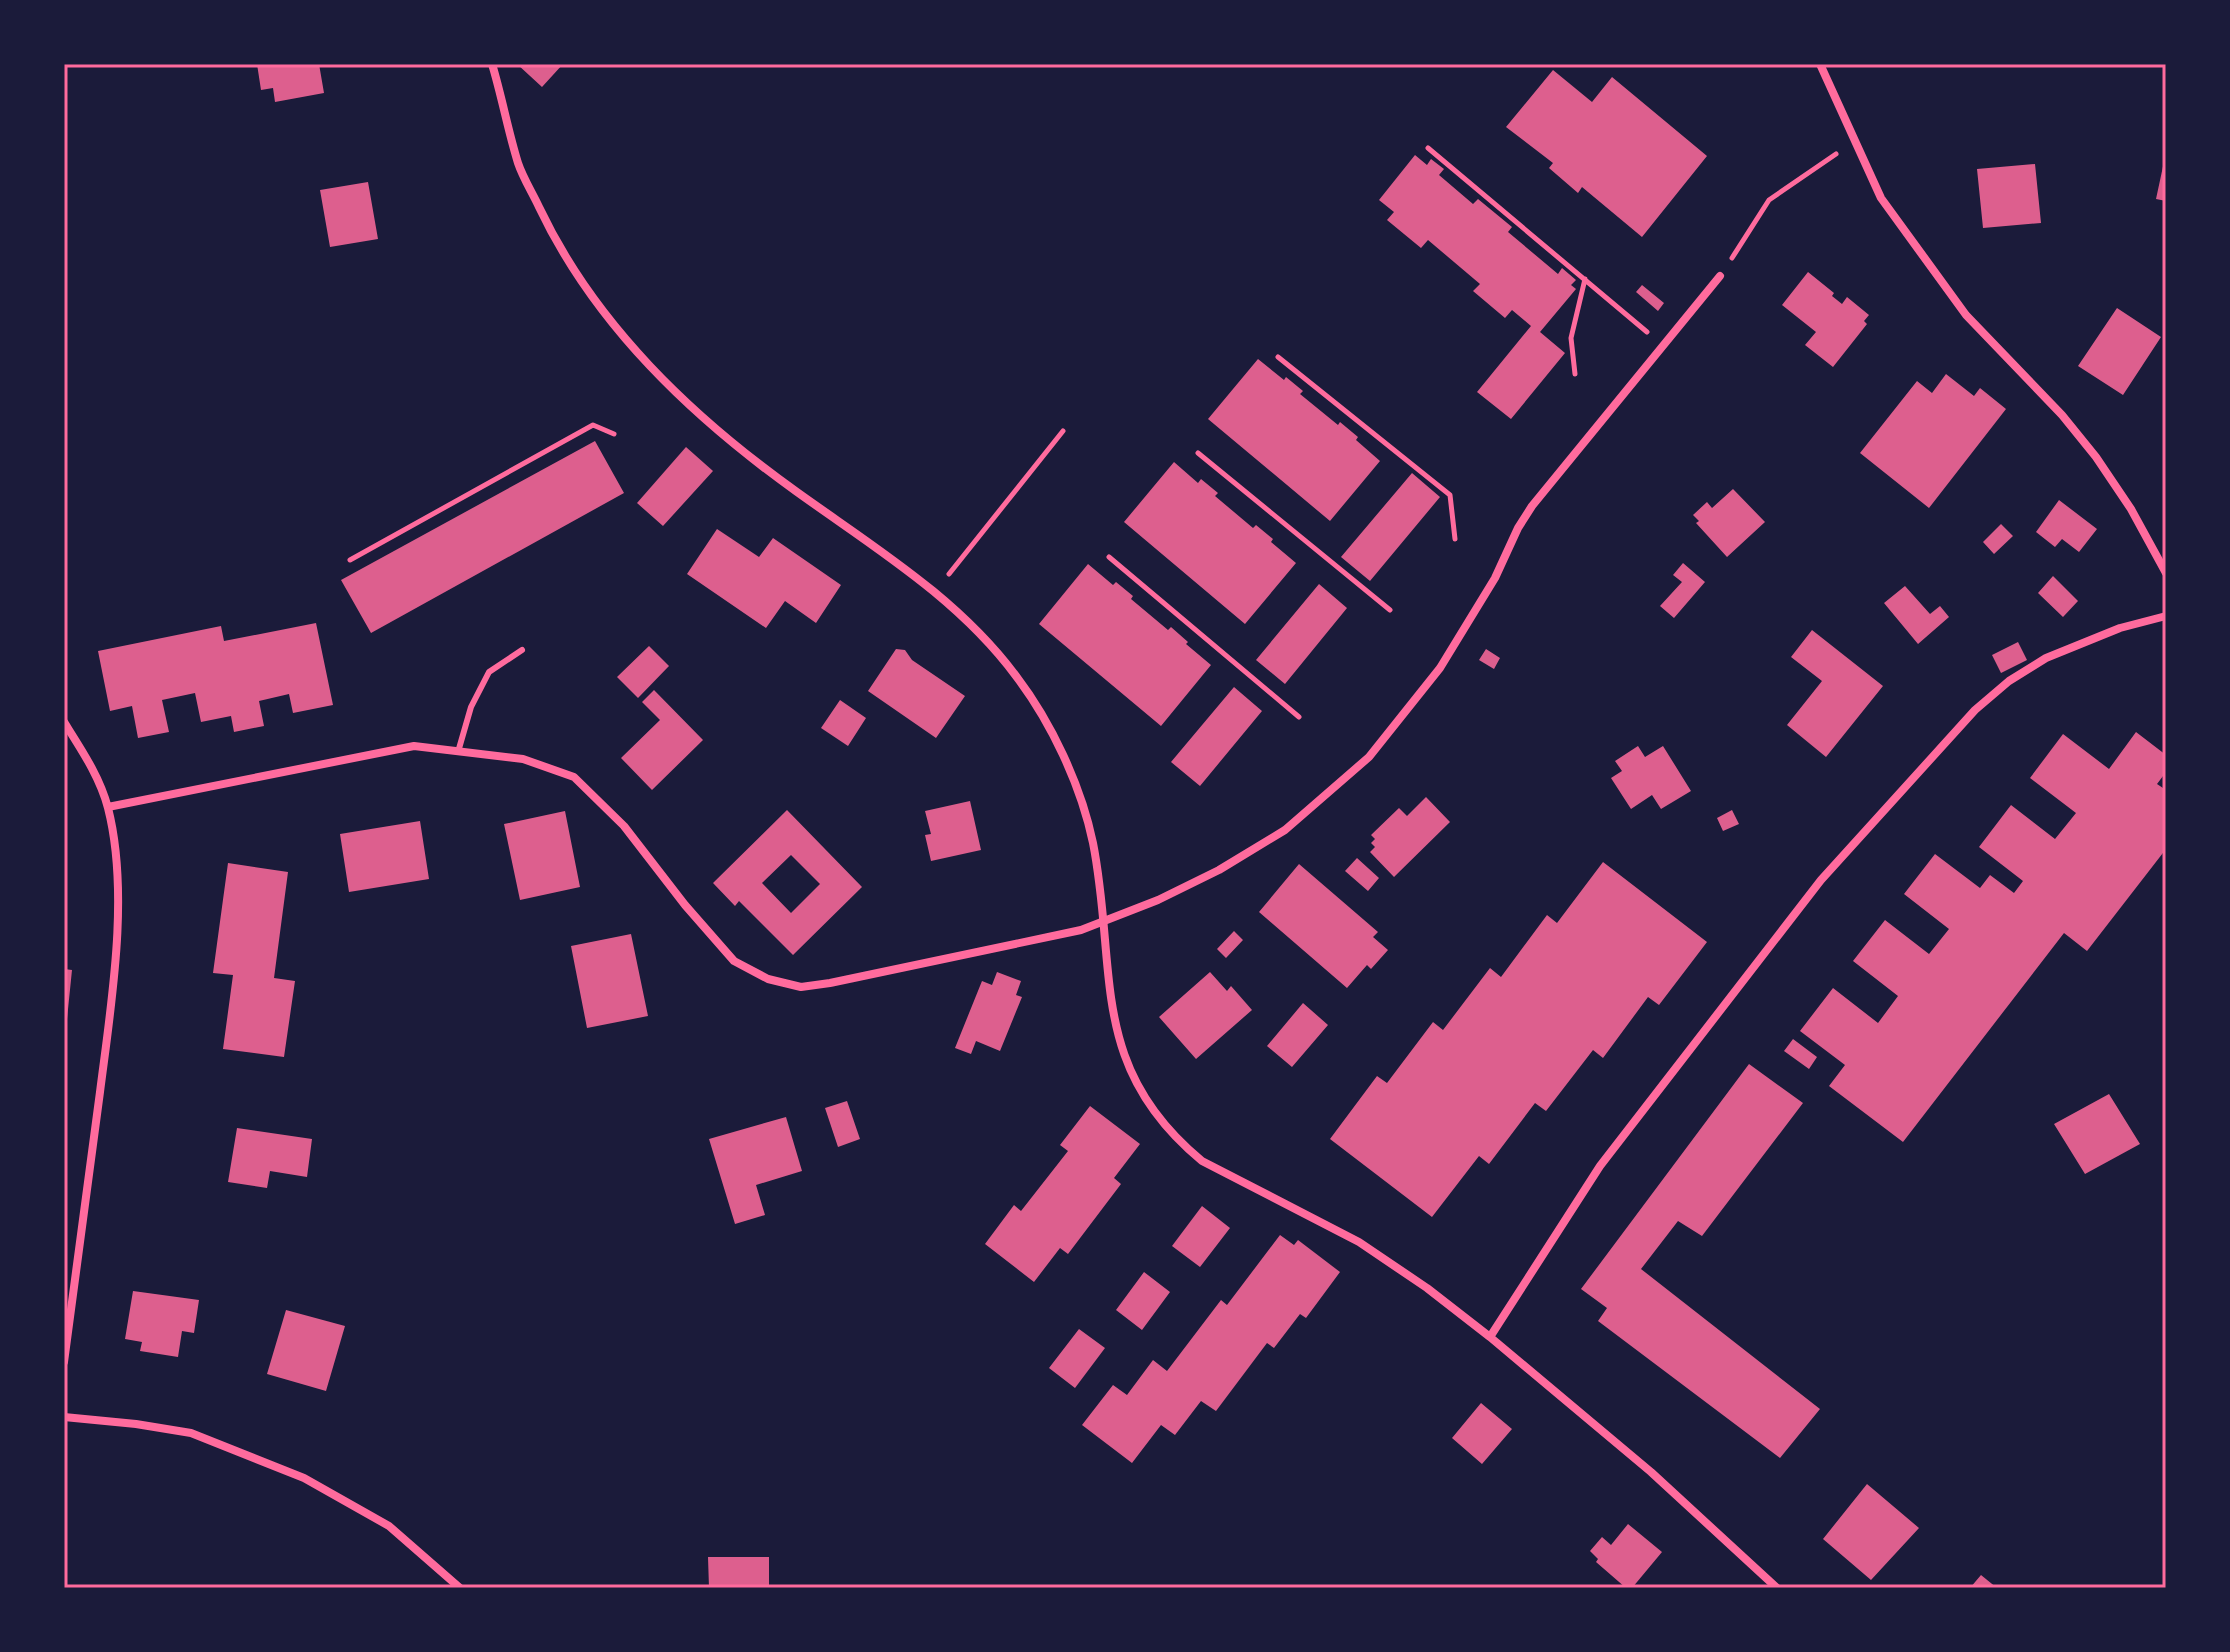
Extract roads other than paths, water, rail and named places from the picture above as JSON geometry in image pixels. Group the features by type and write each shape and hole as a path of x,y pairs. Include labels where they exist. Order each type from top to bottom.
{"street":[{"path":"492,64 519,165 553,237 609,320 708,425 939,594 973,625 1016,676 1052,731 1092,841 1112,1010 1125,1063 1142,1094 1181,1144 1202,1161 1359,1242 1427,1288 1651,1472 1777,1588"},
{"path":"1820,64 1881,198 1966,315 2062,415 2096,457 2131,509 2166,573"},
{"path":"108,807 414,746 523,759 574,777 624,826 685,905 734,961 768,979 801,987 830,983 1081,930 1158,900 1252,851 1285,830 1369,757 1440,668 1495,578 1532,506 1720,276"},
{"path":"1490,1337 1600,1166 1821,880 1975,710 2009,681 2046,658 2120,628 2166,616"},
{"path":"64,722 87,758 108,807 117,874 116,949 109,1025 64,1362"},
{"path":"64,1417 191,1433 304,1478 389,1526 460,1588"}],"lane":[{"path":"458,752 471,707 489,672 522,650"}]}
